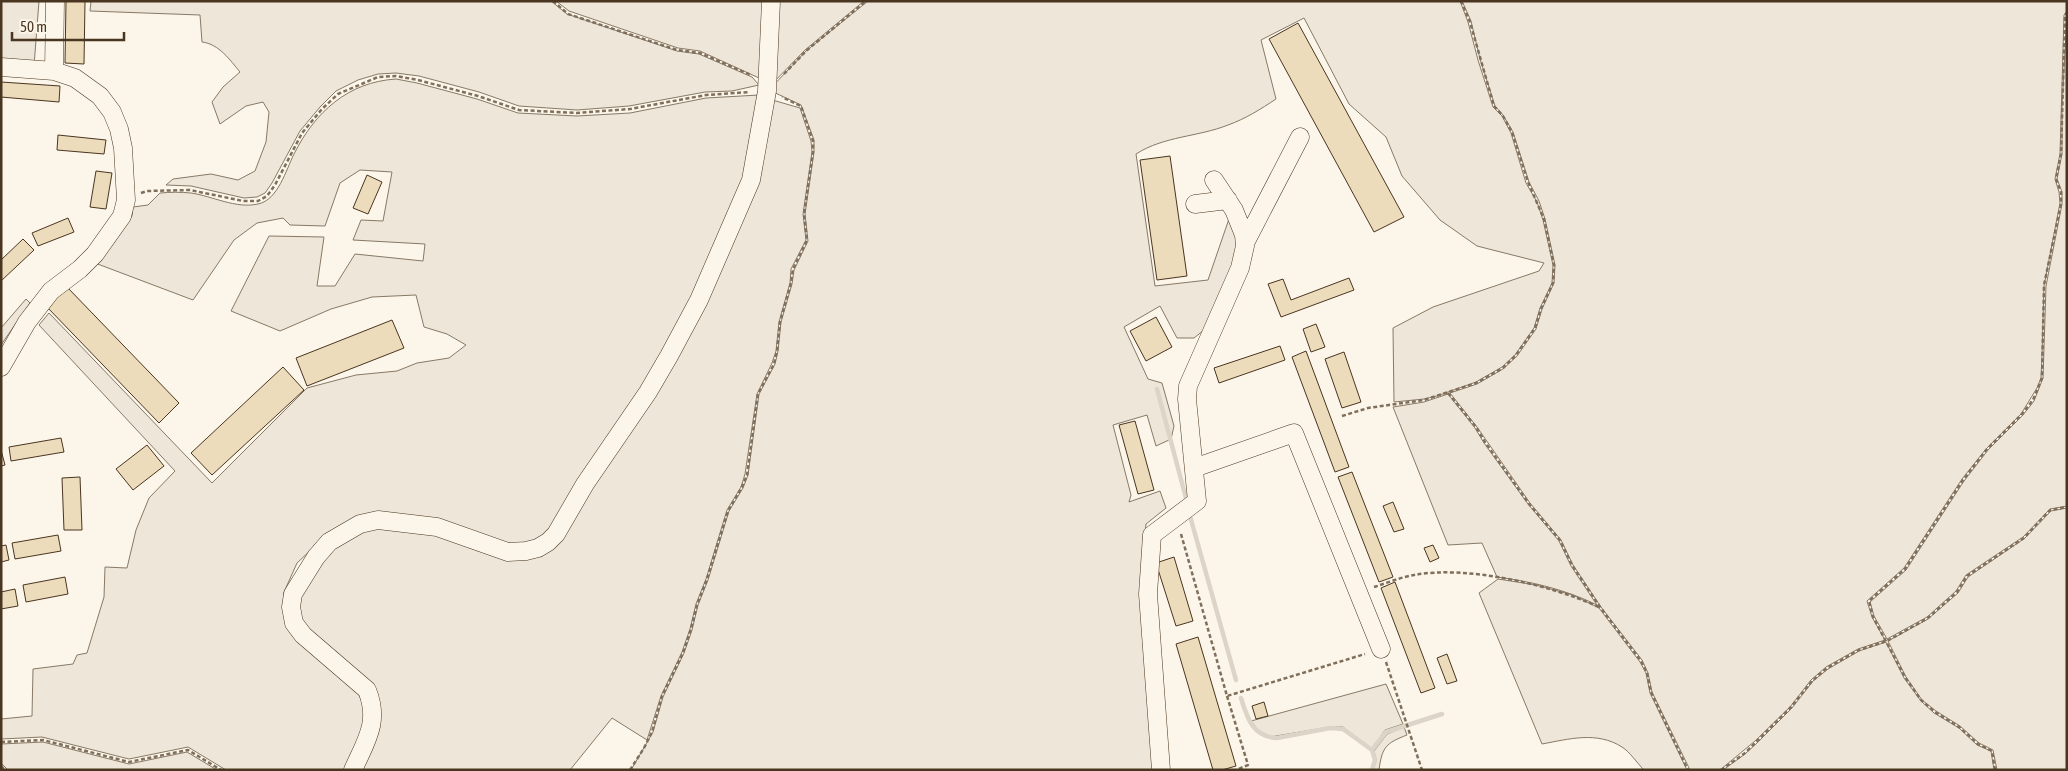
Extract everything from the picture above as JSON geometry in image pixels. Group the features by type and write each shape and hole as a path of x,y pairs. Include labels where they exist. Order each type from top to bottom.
{"street":[{"path":"54,72 55,1"},
{"path":"353,770 373,724 371,700 367,690 303,635 294,623 291,607 293,594 329,542 360,524 378,520 437,527 508,552 538,548 556,534 584,484 648,392 699,300 751,180 767,90 771,1"},
{"path":"1,67 54,72 75,78 100,96 112,112 119,129 123,148 126,200 122,216 96,254 51,291 26,322 1,367"},
{"path":"1245,243 1300,137"},
{"path":"1161,770 1148,594 1152,535 1197,501 1187,399 1188,386 1242,263 1245,243 1244,235 1228,200 1214,180"},
{"path":"1195,204 1228,200"},
{"path":"1194,468 1294,434 1381,649"}],"path":[{"path":"553,1 568,14 677,50 700,53 752,76 767,90 801,106 813,140 804,214 807,240 792,270 791,283 780,322 774,364 758,394 747,475 728,511 707,579 697,604 691,630 683,653 662,696 652,732 630,770"},
{"path":"126,200 147,191 170,189 190,190 243,201 258,201 267,196 275,185 302,133 322,109 338,94 378,77 396,76 418,80 478,96 519,110 577,113 630,109 706,95 767,90 806,50 866,1"},
{"path":"1342,416 1368,408 1424,400 1448,393 1476,383 1503,368 1516,356 1535,328 1553,283 1554,265 1544,219 1528,182 1512,132 1494,106 1470,22 1461,1"},
{"path":"1995,770 1992,750 1978,744 1960,727 1935,712 1921,700 1905,677 1873,617 1869,601 1905,569 1963,480 1987,449 2022,414 2033,400 2042,378 2044,286 2060,213 2061,192 2056,179 2061,154 2063,49 2065,15 2067,13"},
{"path":"1448,393 1476,427 1529,504 1560,540 1572,565 1600,607 1641,661 1647,673 1651,692 1688,770"},
{"path":"1721,770 1756,742 1791,708 1812,681 1827,668 1859,650 1887,641 1928,618 1957,592 1967,576 2024,538 2050,510 2067,507"},
{"path":"1176,517 1248,766 1236,770"},
{"path":"1358,592 1414,575 1439,572 1477,575 1536,584 1574,595 1600,607"},
{"path":"1227,696 1381,649 1422,770"},
{"path":"1,742 43,740 129,762 188,750 221,770"},
{"path":"1,766 5,770"}],"shaded area":[{"path":"1,1 39,1 34,66 1,63"},
{"path":"91,1 551,1 567,14 677,51 699,54 752,77 759,85 732,91 705,92 629,106 577,110 519,106 479,92 419,76 396,73 378,74 358,80 336,91 300,131 265,193 257,197 244,198 191,186 166,185 173,179 211,174 238,180 255,171 266,142 269,112 263,102 246,106 220,124 212,102 223,87 240,72 219,49 202,42 200,15 90,11"},
{"path":"556,1 764,1 759,78 700,51 678,48 569,11"},
{"path":"774,1 864,1 805,50 769,87"},
{"path":"868,1 1460,1 1493,107 1502,116 1511,133 1526,183 1537,202 1553,265 1552,283 1540,308 1534,328 1515,355 1502,367 1476,382 1437,396 1394,402 1393,328 1433,307 1539,271 1544,263 1477,246 1440,220 1402,176 1386,137 1349,104 1304,18 1261,40 1276,99 1253,114 1234,123 1170,140 1136,154 1155,286 1208,280 1231,213 1242,245 1204,330 1194,338 1177,338 1160,306 1124,327 1148,379 1162,383 1174,426 1171,439 1156,446 1147,415 1113,425 1131,495 1129,502 1160,491 1166,508 1146,524 1144,543 1154,770 631,770 653,732 663,697 684,653 692,630 698,605 708,580 729,511 743,488 748,475 759,394 775,364 781,322 794,270 808,241 805,214 814,140 801,105 769,90 806,51"},
{"path":"1462,1 2067,1 2067,11 2064,15 2060,154 2055,179 2060,203 2044,286 2041,378 2037,388 2021,414 1986,449 1962,479 1904,568 1867,601 1872,617 1885,640 1858,649 1826,667 1811,680 1790,707 1755,741 1720,770 1690,770 1652,692 1648,673 1642,660 1601,607 1573,565 1561,540 1530,503 1477,427 1450,393 1477,384 1503,369 1517,356 1536,329 1542,309 1554,283 1555,265 1539,201 1529,182 1513,132 1495,106 1480,59 1471,21"},
{"path":"2067,14 2067,506 2050,509 2023,537 1966,575 1956,591 1927,617 1887,639 1874,616 1870,602 1906,570 1964,481 1988,450 2023,415 2034,401 2043,378 2046,286 2062,204 2062,192 2057,179 2062,154 2062,107"},
{"path":"396,79 477,99 518,113 577,116 630,113 706,98 759,95 751,156 738,195 667,352 551,531 524,547 401,516 328,534 297,563 284,592 284,614 355,686 363,704 365,726 346,770 226,770 188,747 129,759 42,737 1,739 1,719 32,716 33,669 73,664 77,655 87,653 104,597 105,567 127,568 136,530 149,498 175,471 39,325 49,313 212,483 307,388 356,375 397,371 417,363 449,358 466,345 447,334 424,327 416,295 372,297 331,309 280,331 231,311 269,236 324,237 317,286 335,286 355,254 423,261 425,244 353,240 361,220 383,221 392,172 360,170 340,183 325,226 290,225 283,218 257,223 234,240 193,300 95,263 132,216 133,207 148,205 160,193 191,193 241,205 258,204 265,201 276,191 302,139 323,113 348,93 363,86 379,81"},
{"path":"769,99 800,108 811,141 812,152 803,214 806,240 791,269 790,283 779,322 776,351 757,394 745,474 741,487 727,510 682,652 661,696 647,740 612,718 570,770 358,770 377,716 299,621 300,586 337,540 381,525 536,554 700,307"},
{"path":"26,299 30,303 1,345 1,328"},
{"path":"1448,394 1475,428 1528,504 1559,541 1571,566 1597,605 1548,587 1497,577 1482,543 1448,545 1393,407 1424,402"},
{"path":"2067,508 2067,770 1997,770 1993,750 1979,743 1960,726 1922,700 1906,677 1888,641 1928,619 1958,593 1968,577 2025,538 2051,511"},
{"path":"1498,579 1536,585 1573,595 1599,608 1640,662 1646,673 1650,693 1687,770 1644,770 1625,749 1603,739 1583,738 1542,744 1479,593"},
{"path":"1886,642 1904,678 1921,701 1934,713 1959,728 1977,745 1991,751 1994,770 1723,770 1757,743 1792,708 1813,681 1828,669 1859,651"},
{"path":"1386,684 1403,724 1385,730 1372,749 1343,727 1330,727 1270,737 1260,732 1251,721"},
{"path":"1404,727 1407,735 1386,747 1379,770 1373,770 1376,760 1374,751 1387,734"},
{"path":"43,742 129,764 187,752 217,770 8,770 1,763 1,744"}],"building":[{"path":"66,1 85,1 84,64 65,63"},
{"path":"1298,23 1404,217 1374,232 1269,39"},
{"path":"1,82 60,86 59,102 1,97"},
{"path":"58,135 106,140 104,154 57,150"},
{"path":"1170,156 1187,276 1157,280 1140,160"},
{"path":"96,171 112,173 106,209 90,207"},
{"path":"367,175 382,182 368,214 353,208"},
{"path":"68,218 74,232 38,246 32,233"},
{"path":"23,239 34,250 1,281 1,260"},
{"path":"1349,278 1354,290 1281,317 1268,284 1283,279 1291,300"},
{"path":"67,287 179,403 159,423 46,306"},
{"path":"1156,317 1172,347 1146,361 1130,331"},
{"path":"392,320 404,348 307,386 296,358"},
{"path":"1316,324 1325,347 1311,352 1303,329"},
{"path":"1280,346 1285,360 1219,383 1214,368"},
{"path":"1306,351 1349,467 1335,472 1292,357"},
{"path":"1344,352 1361,402 1342,408 1325,359"},
{"path":"283,367 304,390 212,475 191,453"},
{"path":"1135,421 1154,490 1138,494 1119,425"},
{"path":"61,438 64,452 11,461 9,447"},
{"path":"147,445 164,466 133,490 116,469"},
{"path":"1,450 5,465 1,466"},
{"path":"1352,472 1393,577 1379,582 1338,477"},
{"path":"80,477 82,530 64,530 62,478"},
{"path":"1393,502 1404,529 1394,532 1383,506"},
{"path":"58,535 61,551 15,559 12,543"},
{"path":"6,545 9,560 1,562 1,546"},
{"path":"1433,545 1439,558 1430,562 1424,548"},
{"path":"1174,557 1193,621 1176,626 1156,563"},
{"path":"65,577 68,594 26,602 23,585"},
{"path":"1395,582 1435,688 1421,693 1381,588"},
{"path":"15,589 18,606 1,609 1,592"},
{"path":"1198,637 1236,766 1222,770 1213,770 1176,644"},
{"path":"1447,654 1457,681 1447,684 1437,658"},
{"path":"1264,702 1268,716 1256,719 1252,706"}],"waterway":[{"path":"1157,389 1187,502"},
{"path":"1190,516 1236,680"},
{"path":"1241,698 1252,725 1262,734 1269,737 1277,738 1330,728 1343,729 1372,750 1375,760 1372,770"},
{"path":"1372,750 1386,732 1442,714"}]}
